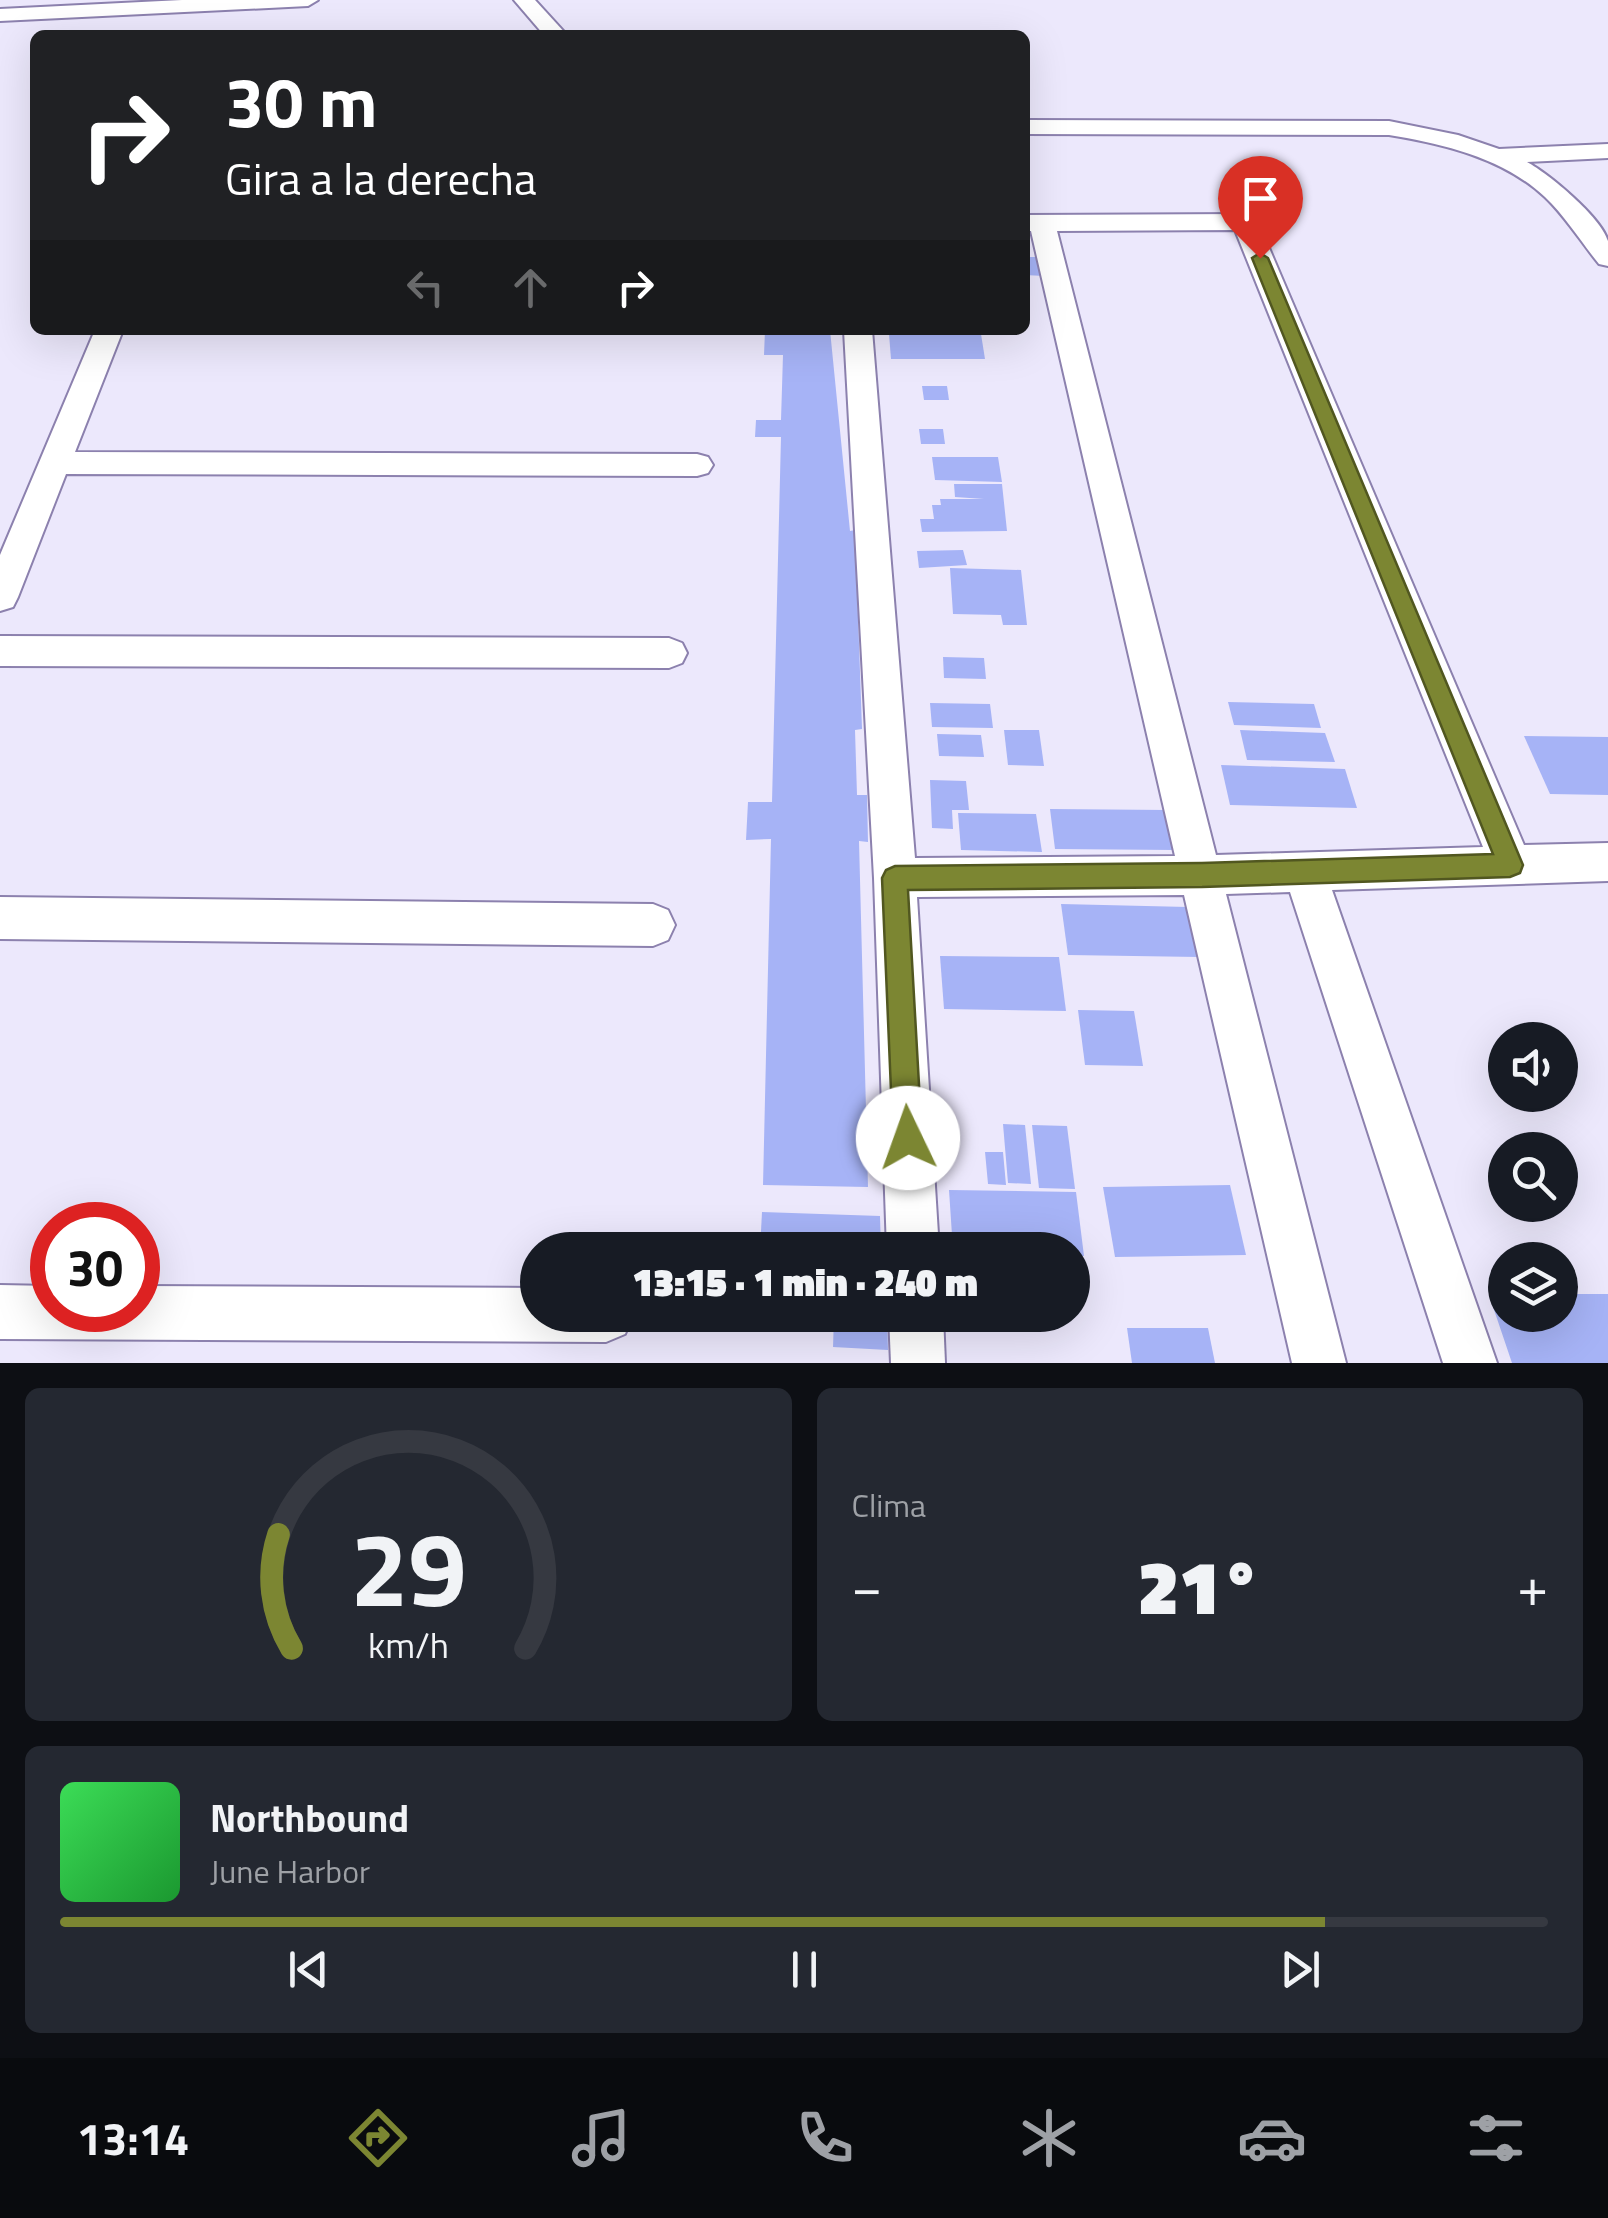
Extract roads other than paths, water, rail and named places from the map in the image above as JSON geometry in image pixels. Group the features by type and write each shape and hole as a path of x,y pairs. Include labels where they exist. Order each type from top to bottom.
{"street":[{"path":"0,15 242,11 308,0"},
{"path":"524,0 551,30"},
{"path":"1030,126 1389,128 1436,135 1498,156 1544,183 1608,258"},
{"path":"1498,156 1608,152"},
{"path":"1319,1363 1202,875 1034,223 1245,222 1510,865"},
{"path":"0,597 107,335"},
{"path":"858,335 895,878 912,1232"},
{"path":"55,463 697,466"},
{"path":"0,651 670,653"},
{"path":"895,878 1202,875 1608,862"},
{"path":"1304,872 1470,1363"},
{"path":"0,918 653,925"},
{"path":"0,1312 520,1315"},
{"path":"917,1332 918,1363"}]}
